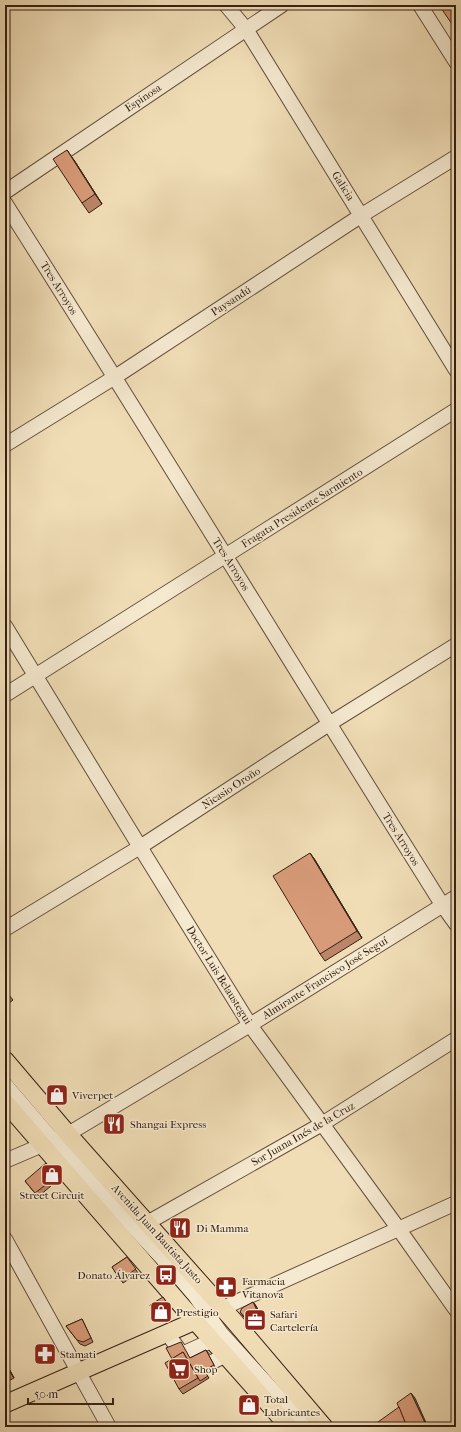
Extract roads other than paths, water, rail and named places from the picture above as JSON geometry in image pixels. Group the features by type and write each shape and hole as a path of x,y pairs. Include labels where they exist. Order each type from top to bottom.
{"main road":[{"name":"Avenida Juan Bautista Justo","path":"5,1060 54,1140 209,1314 324,1427"},
{"name":"Avenida Juan Bautista Justo","path":"5,1102 54,1140 146,1223 209,1314 213,1340 289,1427"},
{"path":"5,1404 209,1314"}],"street":[{"name":"Galicia","path":"226,5 246,29 362,215 456,370"},
{"name":"Espinosa","path":"5,192 282,5"},
{"path":"420,5 456,62"},
{"name":"Paysandú","path":"5,445 116,377 362,215 456,157"},
{"name":"Tres Arroyos","path":"5,203 116,377 329,724 443,906 456,924"},
{"name":"Fragata Presidente Sarmiento","path":"5,695 456,410"},
{"name":"Doctor Luis Belaustegui","path":"5,626 250,1025 456,1310"},
{"name":"Nicasio Oroño","path":"5,929 140,847 329,724 456,645"},
{"name":"Almirante Francisco José Seguí","path":"5,1161 54,1140 250,1025 456,898"},
{"name":"Sor Juana Inés de la Cruz","path":"146,1223 322,1124 456,1039"},
{"path":"5,1084 54,1140"},
{"path":"306,1427 221,1333 209,1314 456,1203"},
{"path":"5,1239 109,1427"},
{"path":"167,1333 182,1354 213,1340"},
{"path":"194,1349 208,1364 226,1355"}],"place":[{"name":"Viverpet","path":"57,1095"},
{"name":"Shangai Express","path":"114,1124"},
{"name":"Street Circuit","path":"52,1175"},
{"name":"Di Mamma","path":"180,1228"},
{"name":"Donato Álvarez","path":"166,1275"},
{"name":"Farmacia Vitanova","path":"226,1287"},
{"name":"Prestigio","path":"161,1312"},
{"name":"Safari Cartelería","path":"255,1320"},
{"name":"Stamati","path":"45,1354"},
{"name":"Shop","path":"179,1369"},
{"name":"Total Lubricantes","path":"249,1405"}]}
